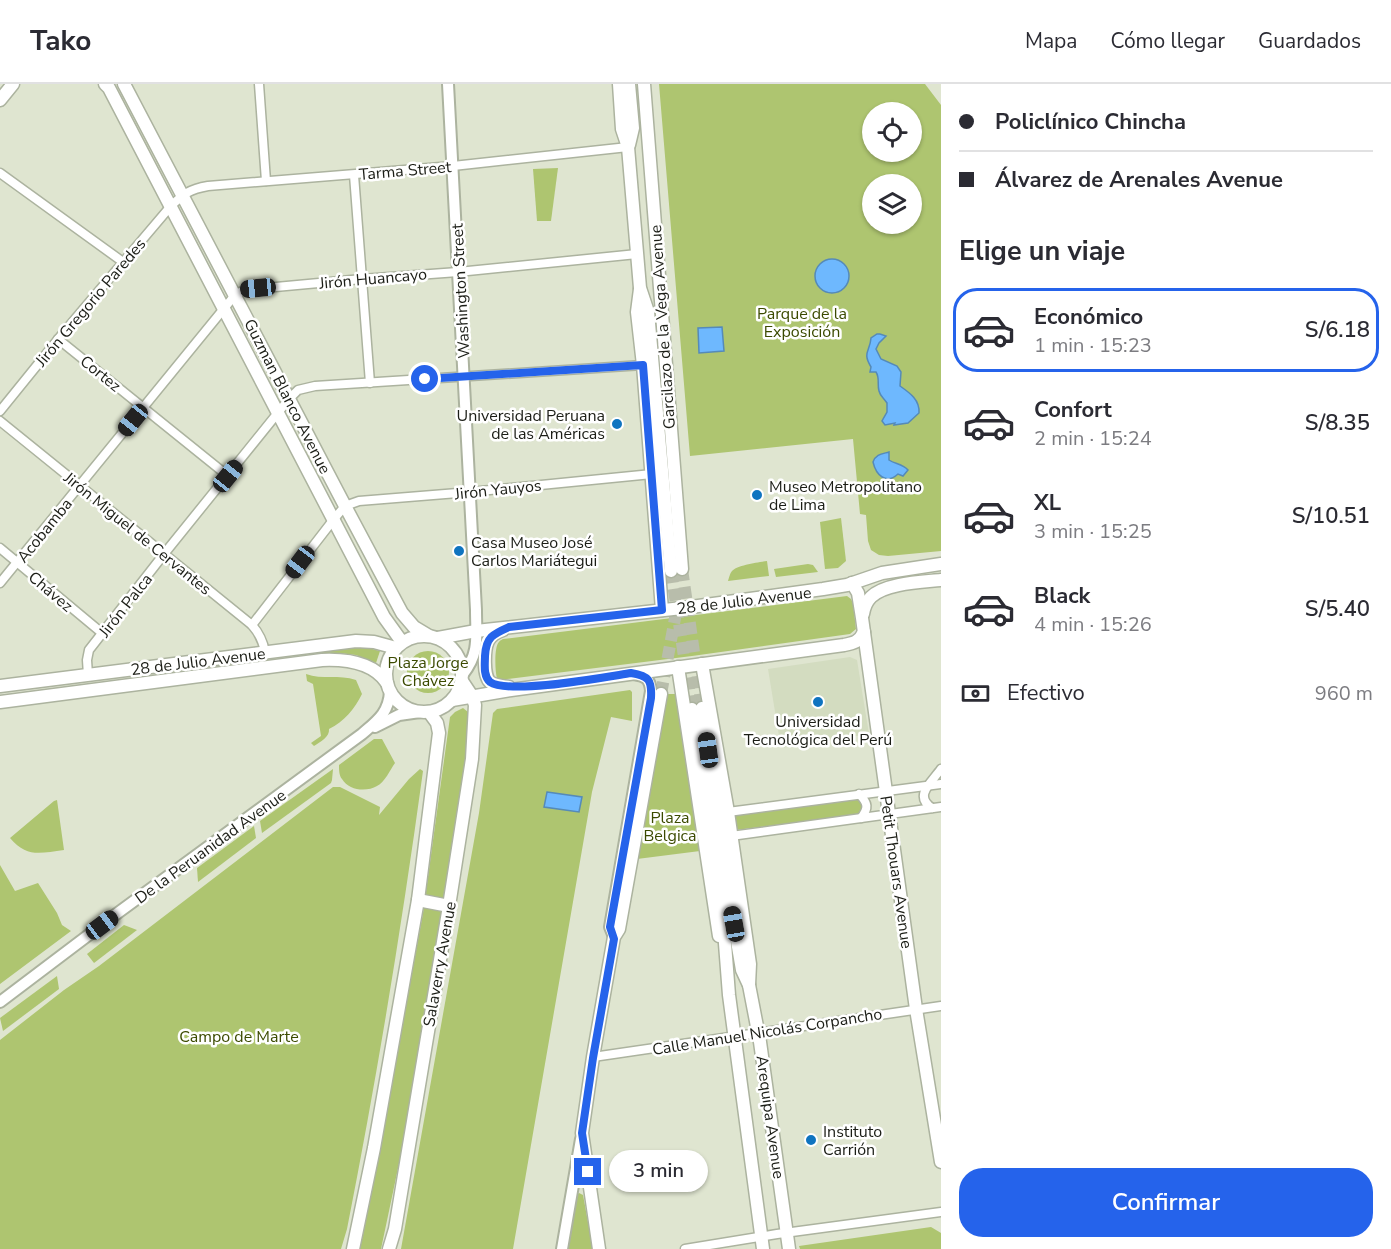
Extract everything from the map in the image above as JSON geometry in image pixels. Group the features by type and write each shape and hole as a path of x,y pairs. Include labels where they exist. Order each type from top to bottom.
{"main road":[{"path":"0,100 13,84"},
{"name":"Guzman Blanco Avenue","path":"105,84 399,645"},
{"name":"Guzman Blanco Avenue","path":"124,84 402,613 414,627 434,637"},
{"name":"Garcilazo de la Vega Avenue","path":"619,84 622,129 628,147 640,288 637,312 662,610"},
{"name":"Garcilazo de la Vega Avenue","path":"628,147 633,128 629,84"},
{"name":"Garcilazo de la Vega Avenue","path":"640,288 648,312 676,570 644,84"},
{"name":"28 de Julio Avenue","path":"434,637 823,589 882,573 941,564"},
{"path":"862,618 867,601 879,591 890,587 941,580"},
{"name":"Petit Thouars Avenue","path":"852,583 858,593 862,618 916,1009 941,1162"},
{"path":"509,627 493,635 487,642 486,675 489,681 497,685 528,687"},
{"path":"452,700 528,687 853,643 860,639 864,632"},
{"path":"434,637 446,642 459,656 463,677 457,694 446,706 424,712 402,705 389,687 387,664 399,645 411,638 434,637"},
{"name":"28 de Julio Avenue","path":"2,684 357,640 399,645"},
{"name":"28 de Julio Avenue","path":"4,703 322,660 343,660 362,664 380,673 389,687"},
{"name":"Arequipa Avenue","path":"702,664 697,709 722,905 729,995 762,1243"},
{"name":"Arequipa Avenue","path":"678,667 697,709 728,812 750,964 749,985 758,1032 789,1249"},
{"name":"Salaverry Avenue","path":"389,1249 449,906 472,759 475,705 463,677"},
{"path":"599,1249 582,1133 614,937 619,929 661,694"},
{"name":"Arequipa Avenue","path":"697,709 742,970 749,985"},
{"name":"Salaverry Avenue","path":"353,1249 374,1148 418,900 439,733 437,723 424,712"},
{"path":"418,900 449,906"}],"street":[{"path":"259,84 266,181"},
{"name":"Washington Street","path":"448,84 476,631 475,655 463,677"},
{"name":"Tarma Street","path":"182,195 195,188 208,186 453,166 628,147"},
{"path":"0,173 123,262"},
{"path":"354,175 370,383"},
{"name":"Jirón Gregorio Paredes","path":"0,411 58,339 182,195"},
{"name":"Jirón Huancayo","path":"235,295 244,290 637,254"},
{"path":"224,308 235,295"},
{"name":"Acobamba","path":"0,583 224,308"},
{"name":"Cortez","path":"58,339 228,476"},
{"path":"289,399 298,390 309,387 643,365"},
{"name":"Jirón Palca","path":"88,675 87,655 102,633 289,399"},
{"name":"Jirón Miguel de Cervantes","path":"0,421 252,625 259,633 264,652"},
{"name":"Jirón Yauyos","path":"345,506 359,501 652,474"},
{"path":"252,625 345,506"},
{"name":"Chávez","path":"0,549 102,633"},
{"path":"614,937 610,927 651,691 648,679 643,675 631,673"},
{"name":"De la Peruanidad Avenue","path":"0,1002 362,734 386,711 390,701 389,687"},
{"name":"De la Peruanidad Avenue","path":"362,734 399,714 424,712"},
{"path":"936,808 926,805 923,798 924,791 941,769"},
{"path":"728,812 941,784"},
{"path":"859,794 867,805 866,812 861,818"},
{"path":"731,836 936,808"},
{"name":"Calle Manuel Nicolás Corpancho","path":"593,1058 941,1006"},
{"path":"562,1249 582,1133"},
{"path":"685,1249 762,1243 787,1233 941,1212"}],"shaded area":[{"name":"Universidad Tecnológica del Perú","path":"850,657 857,660 869,734 781,748 768,669"}],"green space":[{"name":"Parque de la Exposición","path":"659,84 925,84 941,105 941,551 888,556 879,555 871,550 866,515 860,514 853,439 690,456"},
{"path":"558,168 551,221 537,221 533,169"},
{"path":"841,518 846,561 838,568 825,569 820,522"},
{"path":"767,561 769,576 728,581 731,573 738,567"},
{"path":"813,565 818,572 776,577 774,569"},
{"path":"847,596 853,603 856,629 850,634 500,680 497,678 496,648 499,641 503,639"},
{"path":"356,647 380,651 376,663 356,655 316,653"},
{"name":"Plaza Jorge Chávez","path":"428,651 436,652 443,657 448,664 448,680 443,687 436,692 428,693 420,692 413,687 408,680 407,672 408,664 413,657 420,652"},
{"path":"306,674 356,680 362,694 340,723 329,729 326,737 314,746 311,743 321,736 313,684 307,681"},
{"path":"630,690 632,692 632,721 611,717 592,792 513,1249 401,1249 479,813 493,713 497,709"},
{"name":"Plaza Belgica","path":"667,694 676,694 700,851 637,859"},
{"path":"463,708 468,712 471,725 447,894 401,1154 381,1249 360,1249 423,913 450,717"},
{"path":"374,739 382,739 395,763 385,779 373,788 363,790 349,786 341,778 339,765"},
{"path":"333,769 331,783 262,833 260,821"},
{"name":"Campo de Marte","path":"420,769 423,771 388,1001 358,1172 341,1249 0,1249 0,1040 333,787 340,787 380,807 379,815"},
{"path":"861,799 863,811 857,815 736,830 735,814"},
{"path":"57,800 64,850 34,853 22,849 10,838 54,801"},
{"path":"254,826 256,838 198,882 197,868"},
{"path":"0,865 15,891 38,883 62,925 71,931 0,984"},
{"path":"124,925 137,930 94,963 87,954"},
{"path":"57,976 59,989 3,1031 0,1018"},
{"path":"579,1193 583,1195 593,1249 567,1249 575,1196"},
{"path":"931,1227 941,1233 941,1249 800,1249 799,1246"}],"water":[{"path":"832,259 844,264 849,276 844,288 832,293 820,288 815,276 820,264"},
{"path":"722,327 724,351 699,353 698,328"},
{"path":"877,334 886,336 876,349 881,359 897,366 901,372 900,386 911,394 918,404 919,413 908,423 885,425 882,421 887,412 887,403 878,388 876,372 870,372 871,367 867,355 871,338"},
{"path":"889,452 889,460 908,470 903,476 898,474 889,479 882,477 876,471 874,459"},
{"path":"547,792 582,797 579,812 544,807"}],"tunnel":[{"path":"682,569 702,708"},
{"path":"671,571 692,709"},
{"path":"661,694 676,613"}],"place":[{"name":"Universidad Peruana de las Américas","path":"617,424"},
{"name":"Museo Metropolitano de Lima","path":"757,495"},
{"name":"Casa Museo José Carlos Mariátegui","path":"459,551"},
{"name":"Universidad Tecnológica del Perú","path":"818,702"},
{"name":"Instituto Carrión","path":"811,1140"}],"route":[{"path":"425,379 643,365 662,610 509,627 491,636 486,648 487,679 500,686 528,687 631,673 643,675 651,684 651,698 610,927 614,939 582,1133 588,1172"}]}
